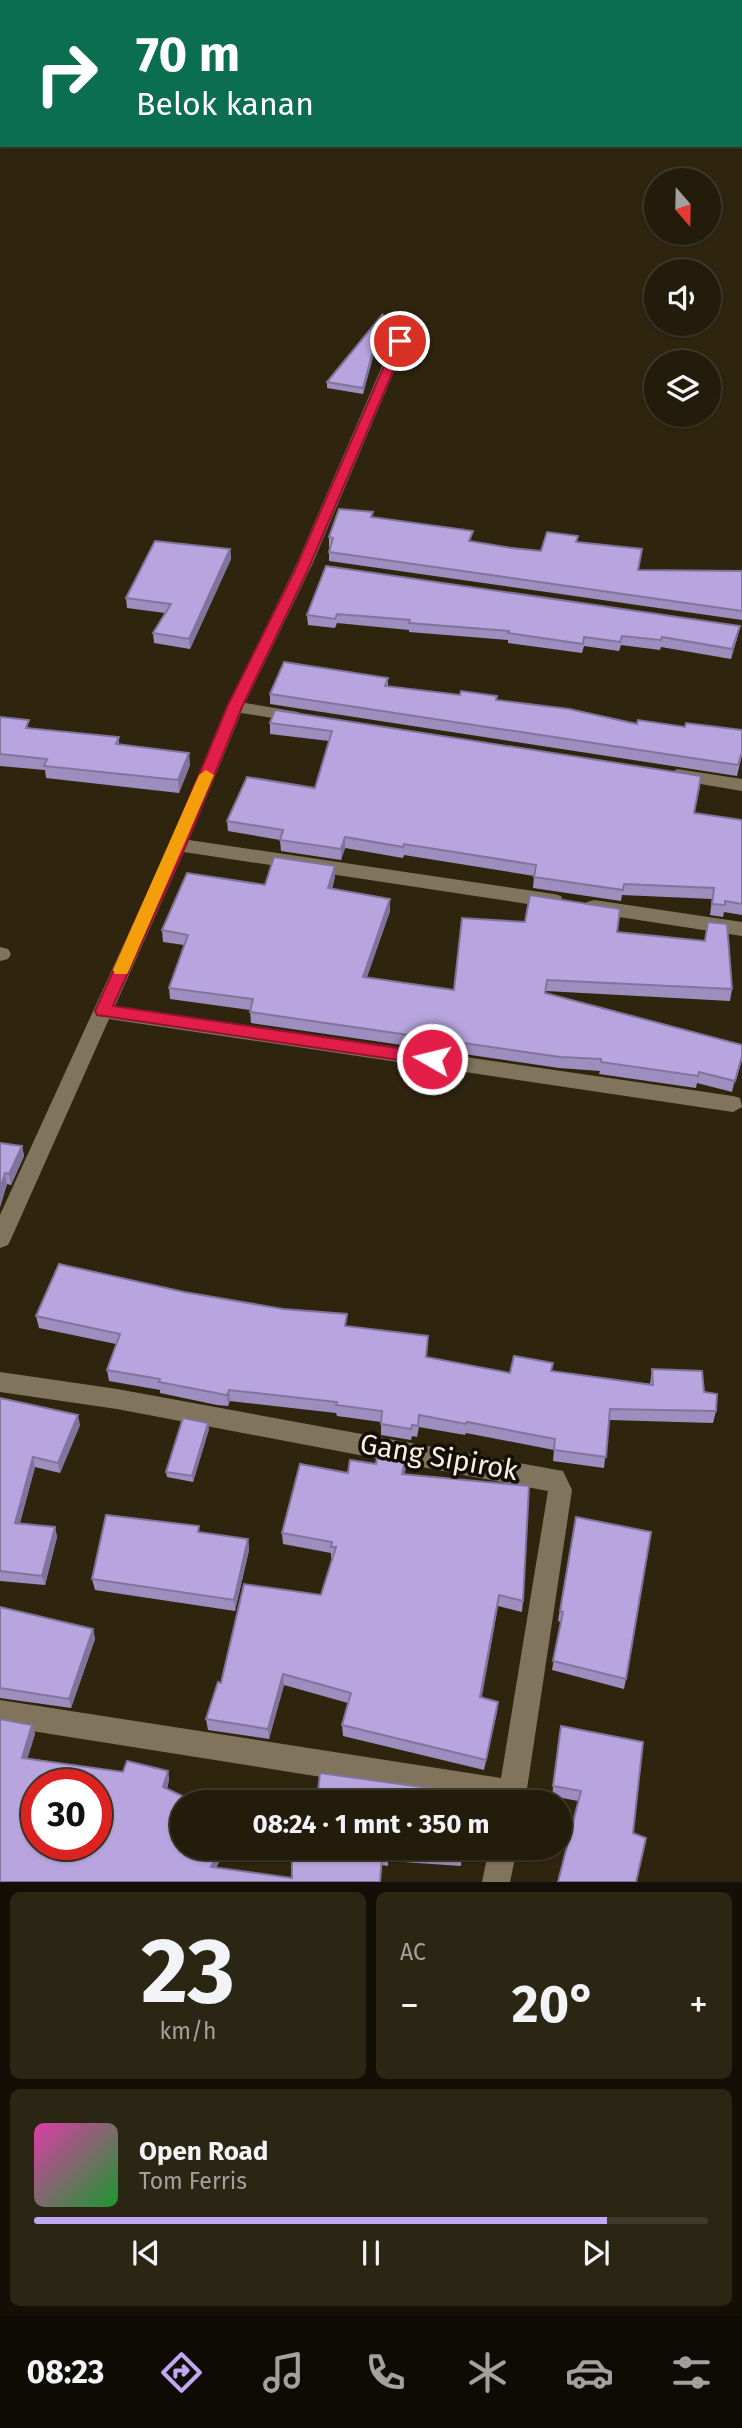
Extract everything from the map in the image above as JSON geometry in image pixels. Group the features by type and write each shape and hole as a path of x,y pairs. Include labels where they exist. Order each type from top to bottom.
{"street":[{"path":"0,1239 178,845 234,707 311,566 400,341"},
{"path":"234,707 317,719"},
{"path":"660,772 742,785"},
{"path":"178,845 742,929"},
{"path":"103,1011 733,1104"},
{"name":"Gang Sipirok","path":"0,1382 117,1399 554,1479 560,1490 513,1790"},
{"path":"0,1713 464,1790"},
{"path":"496,1882 501,1860"}],"building":[{"path":"383,314 363,388 327,382"},
{"path":"339,509 373,512 371,517 473,531 469,541 511,548 541,551 547,532 578,536 576,542 642,549 638,570 742,571 742,611 329,552 333,538 329,537"},
{"path":"155,541 230,549 189,639 153,633 171,604 126,598"},
{"path":"326,566 740,626 732,649 662,637 661,640 622,636 620,642 584,637 583,644 508,633 509,631 409,623 410,620 337,614 335,619 307,615"},
{"path":"284,662 388,678 385,686 460,695 461,691 497,696 496,700 569,709 637,724 638,720 685,727 686,723 742,730 742,752 738,765 270,694"},
{"path":"275,710 701,776 694,813 742,820 742,904 725,901 725,905 712,904 714,888 624,884 623,890 534,877 536,865 345,837 341,849 280,840 283,830 227,821 247,777 315,788 332,731 270,723"},
{"path":"0,717 29,720 26,728 119,737 116,744 189,753 178,780 44,766 47,759 0,754"},
{"path":"274,857 335,866 328,888 390,899 363,977 454,990 462,918 525,922 530,895 620,909 617,932 705,941 708,922 727,924 732,989 547,980 545,993 742,1045 735,1081 699,1072 698,1076 601,1062 601,1059 560,1057 250,1012 253,999 169,988 188,935 162,930 187,873 265,885"},
{"path":"0,1143 22,1146 9,1174 5,1173 0,1189"},
{"path":"59,1264 184,1292 283,1309 347,1314 345,1326 428,1336 426,1357 510,1373 514,1356 553,1363 551,1371 653,1385 652,1369 702,1371 704,1392 717,1394 716,1411 610,1409 606,1457 554,1450 555,1439 467,1422 466,1424 419,1415 418,1426 412,1425 411,1429 381,1424 382,1411 336,1405 337,1402 229,1390 227,1395 159,1382 160,1379 107,1370 120,1334 36,1316"},
{"path":"0,1398 78,1415 58,1463 33,1457 15,1523 55,1527 42,1576 0,1571"},
{"path":"183,1418 208,1423 192,1476 166,1472"},
{"path":"378,1450 406,1455 402,1474 529,1486 523,1601 499,1595 480,1697 498,1702 486,1760 342,1725 351,1693 283,1674 268,1729 206,1719 218,1682 221,1683 244,1584 321,1595 336,1547 331,1547 332,1542 282,1533 300,1464 348,1473 350,1460 376,1464"},
{"path":"106,1515 199,1526 198,1532 248,1539 234,1600 92,1579"},
{"path":"576,1517 651,1532 626,1679 553,1661 563,1612 560,1611"},
{"path":"0,1607 93,1629 69,1699 0,1688"},
{"path":"0,1719 32,1725 22,1758 101,1769 21,1769 21,1860 112,1860 112,1770 123,1772 127,1761 168,1771 163,1787 170,1790 170,1860 214,1860 211,1867 292,1878 292,1860 382,1860 380,1882 0,1882"},
{"path":"561,1726 643,1742 633,1833 646,1838 636,1882 558,1882 564,1860 572,1860 572,1827 581,1791 553,1786"},
{"path":"320,1773 443,1790 318,1790"}],"slow traffic":[{"path":"121,970 178,845 206,775"}],"route":[{"path":"400,341 301,572 234,707 178,845 103,1011 432,1059"}]}
